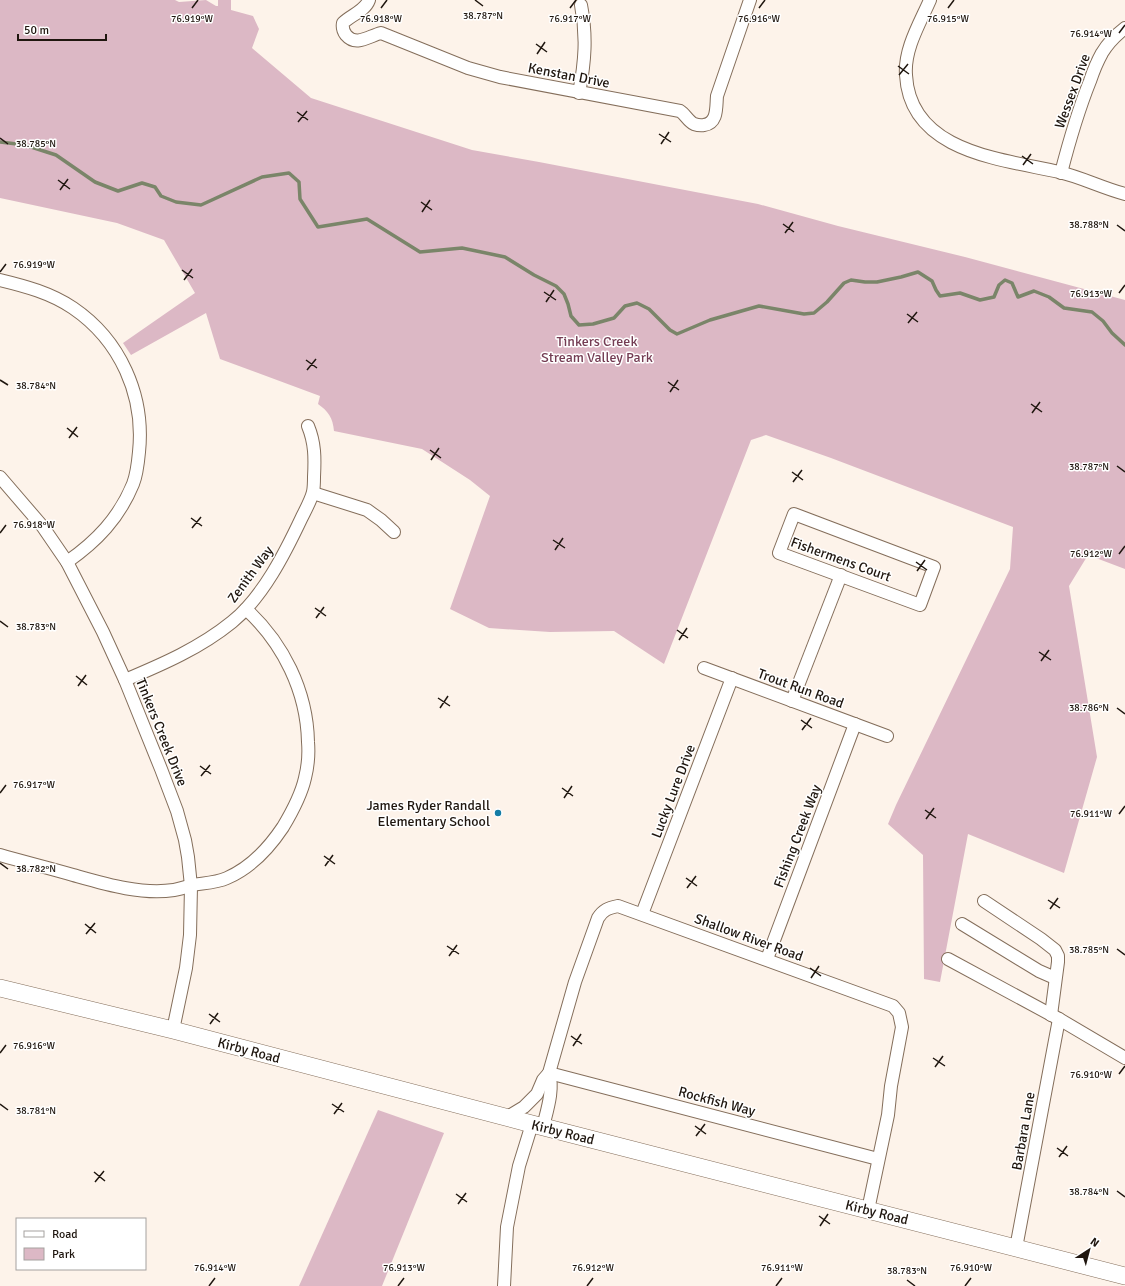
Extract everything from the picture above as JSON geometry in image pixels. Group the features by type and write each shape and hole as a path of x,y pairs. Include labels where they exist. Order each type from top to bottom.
{"main road":[{"name":"Kirby Road","path":"0,988 173,1030 506,1118 1125,1276"}],"street":[{"name":"Kenstan Drive","path":"369,0 367,6 343,23 343,30 351,40 362,40 381,33 468,68 500,77 680,111 684,113 694,124 700,126 706,125 715,117 717,111 717,96 750,0"},
{"path":"930,0 910,48 906,62 906,74 907,87 915,111 937,133 955,145 992,158 1061,173 1125,194"},
{"path":"579,92 586,37 581,5"},
{"name":"Wessex Drive","path":"1061,173 1085,92 1096,65 1102,53 1118,33 1125,28"},
{"path":"0,280 44,292 74,308 96,326 115,349 122,361 133,387 137,402 141,432 133,484 116,515 108,526 84,550 67,562"},
{"name":"Zenith Way","path":"125,680 182,655 201,644 233,621 246,609 261,589 282,556 313,492 315,449 314,441 308,426"},
{"name":"Tinkers Creek Drive","path":"0,476 39,522 67,562 103,632 125,680 179,818 185,840 191,886 190,935 189,951 173,1030"},
{"path":"313,492 367,510 382,520 394,532"},
{"name":"Fishermens Court","path":"794,514 934,567 920,605 840,575 780,553 794,514"},
{"path":"792,701 840,575"},
{"path":"0,855 106,884 126,888 160,891 176,890 226,878 247,866 259,856 278,835 299,797 306,777 308,764 308,732 304,706 298,684 288,663 268,632 246,609"},
{"name":"Trout Run Road","path":"704,668 887,736"},
{"name":"Lucky Lure Drive","path":"642,914 732,678"},
{"name":"Fishing Creek Way","path":"767,959 856,724"},
{"name":"Barbara Lane","path":"984,901 1041,939 1055,950 1058,956 1055,978 1055,1017 1016,1248"},
{"name":"Shallow River Road","path":"506,1118 524,1107 537,1094 543,1080 549,1073 575,982 598,918 603,911 610,907 618,906 893,1006 899,1013 902,1027 891,1086 888,1115 868,1210"},
{"path":"962,924 1055,978"},
{"path":"948,959 1055,1017 1125,1058"},
{"name":"Shallow River Road","path":"504,1286 507,1227 519,1166 550,1093 551,1080 549,1073"},
{"name":"Rockfish Way","path":"549,1073 878,1159"}],"green space":[{"name":"Tinkers Creek Stream Valley Park","path":"0,0 175,0 179,2 206,0 218,6 218,0 231,0 231,10 253,16 259,29 252,48 311,98 472,150 758,204 1125,300 1125,569 1088,555 1069,586 1097,757 1064,873 968,834 940,982 924,979 923,855 888,824 1010,569 1013,527 766,435 751,440 664,664 614,631 550,632 489,628 450,609 490,496 470,480 422,449 334,431 329,415 325,409 318,404 320,396 220,359 206,313 131,355 123,343 195,293 164,240 117,223 0,198"},
{"path":"378,1110 444,1133 382,1286 299,1286"}],"waterway":[{"path":"0,142 25,145 56,155 95,182 118,191 142,183 155,187 161,196 176,202 201,205 262,177 289,173 299,182 300,199 318,227 367,219 420,252 462,248 505,257 534,275 556,286 564,294 571,316 579,325 593,324 614,318 625,306 637,303 649,309 670,330 677,334 710,320 759,306 804,314 814,313 827,302 844,283 851,280 877,282 918,272 932,281 940,296 960,293 980,300 994,297 999,285 1005,280 1012,283 1018,297 1034,291 1049,297 1064,308 1092,312 1103,321 1112,333 1125,345"}],"place":[{"name":"James Ryder Randall Elementary School","path":"498,813"}]}
